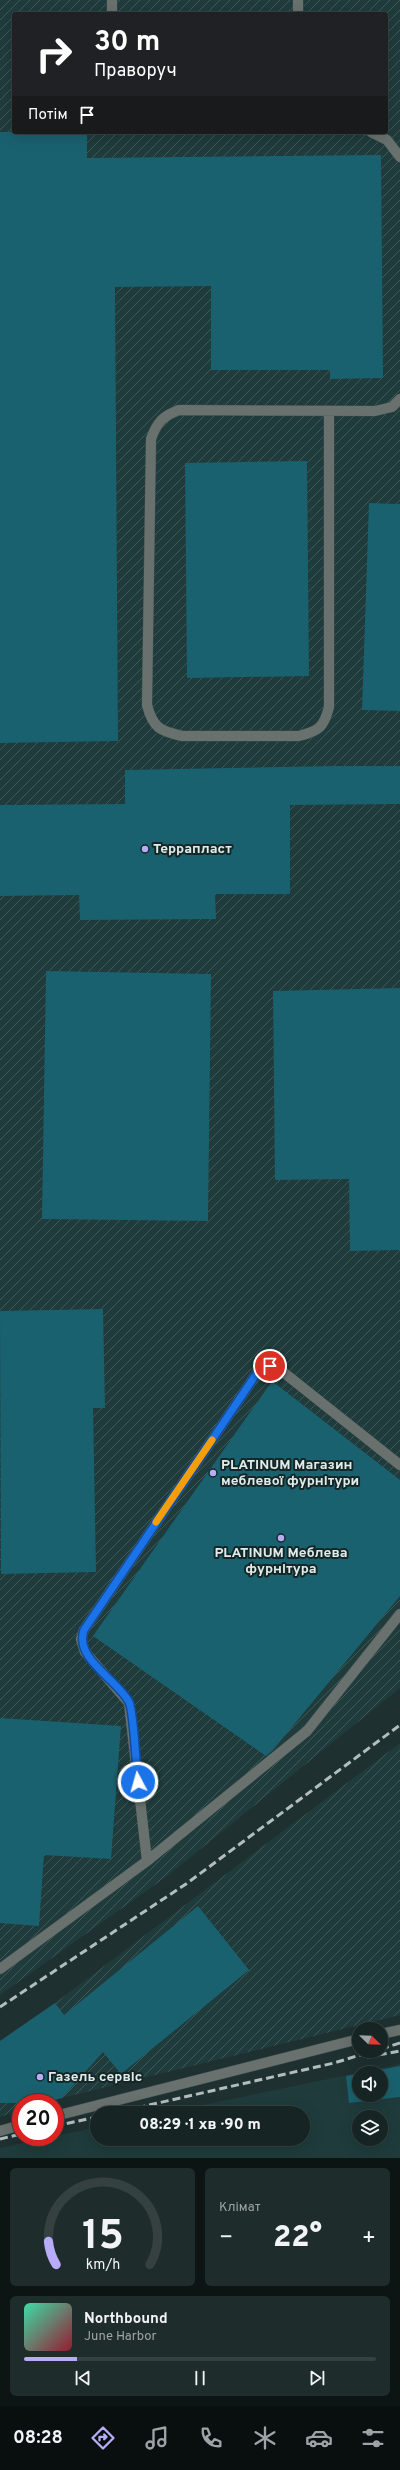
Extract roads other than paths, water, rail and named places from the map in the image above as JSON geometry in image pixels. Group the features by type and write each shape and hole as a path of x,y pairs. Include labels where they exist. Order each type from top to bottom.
{"lane":[{"path":"112,0 112,12"},
{"path":"298,0 298,12"},
{"path":"375,134 387,140 400,157"},
{"path":"329,411 329,706 325,722 314,732 299,736 182,736 163,732 152,721 147,705 151,439 156,424 166,415 179,410 375,411 392,407 400,399"},
{"path":"147,1861 129,1703 85,1652 81,1638 84,1630 257,1373 263,1367 270,1366 278,1368 400,1465"},
{"path":"0,1969 147,1861 307,1732 400,1614"},
{"path":"388,2033 400,2030"},
{"path":"64,2114 352,2041"},
{"path":"0,2131 12,2128"}],"railway":[{"path":"0,2007 186,1884 400,1725"},
{"path":"388,2047 400,2043"},
{"path":"388,2053 400,2051"},
{"path":"145,2106 334,2063 352,2057"},
{"path":"64,2124 90,2118"},
{"path":"0,2139 12,2136"}],"place":[{"name":"Террапласт","path":"145,849"},
{"name":"PLATINUM Магазин меблевої фурнітури","path":"213,1473"},
{"name":"PLATINUM Меблева фурнітура","path":"281,1538"},
{"name":"Газель сервіс","path":"40,2077"}]}
